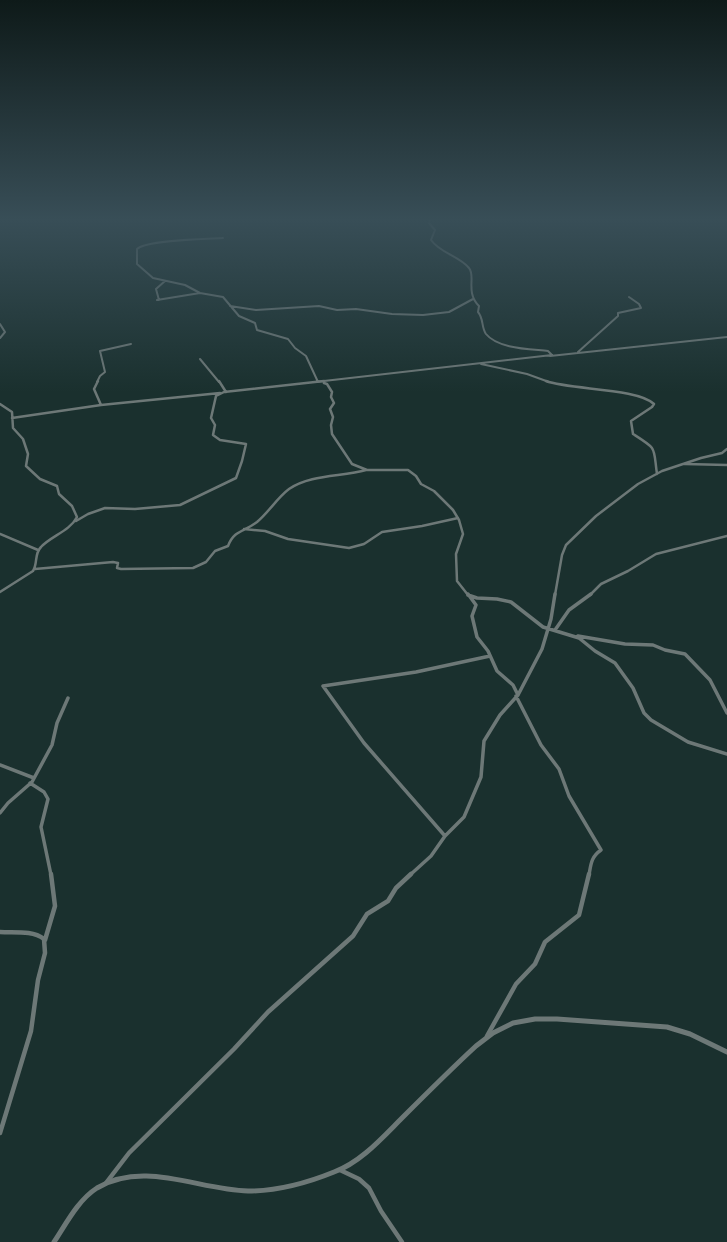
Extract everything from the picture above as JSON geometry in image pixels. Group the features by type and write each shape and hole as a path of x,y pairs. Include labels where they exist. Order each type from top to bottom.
{"street":[{"path":"150,277 187,286 202,293 224,298 241,317 254,322 257,330 289,340 295,348 306,356 319,382 327,384 332,392 331,397 334,403 330,409 333,417 331,425 332,434 350,462 367,470"},
{"path":"471,277 470,282 473,299 479,306 478,312 482,318 482,329 489,337 510,346 552,353 552,355 548,356"},
{"path":"165,281 156,288 158,300 202,293"},
{"path":"574,353 585,347 618,316 618,313 641,308 629,297"},
{"path":"230,306 256,310 319,306 337,310 355,309 392,314 423,315 449,312 473,299"},
{"path":"0,324 5,332 0,338"},
{"path":"12,418 29,417 52,411 101,405 339,381 371,376 727,337"},
{"path":"101,405 94,389 100,376 104,372 100,351 131,344"},
{"path":"200,359 214,374 225,392"},
{"path":"479,364 527,374 552,383 629,394 651,401 654,406 632,420 631,426 633,434 648,443 655,450 657,474"},
{"path":"35,569 38,550 51,538 88,514 105,508 129,510 177,505 188,502 236,478 240,471 246,444 239,441 220,440 212,435 214,425 211,418 214,402 216,396 225,392"},
{"path":"0,404 12,412 13,428 23,439 28,454 26,466 40,478 57,486 60,496 74,508 77,517 76,521"},
{"path":"106,1183 129,1153 234,1049 268,1012 353,936 367,914 388,901 396,888 431,856 444,836 461,821 468,811 481,777 484,742 500,715 517,696 542,649 548,629 562,555 566,546 601,512 638,484 657,474 683,464 722,453 727,449"},
{"path":"683,464 727,465"},
{"path":"0,592 35,569 111,562 118,563 117,568 121,569 193,568 206,562 215,551 228,546 232,536 259,520 286,491 299,484 320,478 350,476 367,470 401,469 411,472 421,484 438,495 458,518 463,537 456,554 457,581 468,594 476,607 472,616 475,632 499,673 515,687 522,712 541,745 559,768 569,796 601,850 594,855 591,861 587,887 579,915 545,942 535,964 516,984 486,1038"},
{"path":"244,529 265,531 288,539 349,548 364,544 382,532 422,526 458,518"},
{"path":"0,534 38,550"},
{"path":"555,630 568,610 593,593 601,584 628,571 648,558 656,554 727,536"},
{"path":"468,594 477,598 500,599 511,602 539,625 548,629 576,636 608,640 625,644 653,645 684,654 710,680 727,713"},
{"path":"576,636 584,640 595,651 615,663 633,688 644,712 651,720 681,739 727,754"},
{"path":"444,836 364,743 323,686 416,672 490,656"},
{"path":"0,814 8,803 34,778 52,745 57,723 68,698"},
{"path":"0,765 34,778"},
{"path":"0,1133 31,1031 45,940 55,906 50,869 41,827 48,799 44,792 30,783"},
{"path":"0,932 30,933 42,936 45,940"},
{"path":"54,1242 86,1198 96,1189 106,1183 130,1176 146,1176 215,1188 247,1191 293,1185 340,1170 364,1155 486,1038 504,1027 527,1020 578,1020 667,1027 697,1037 727,1052"},
{"path":"340,1170 359,1179 369,1188 381,1211 402,1242"}]}
